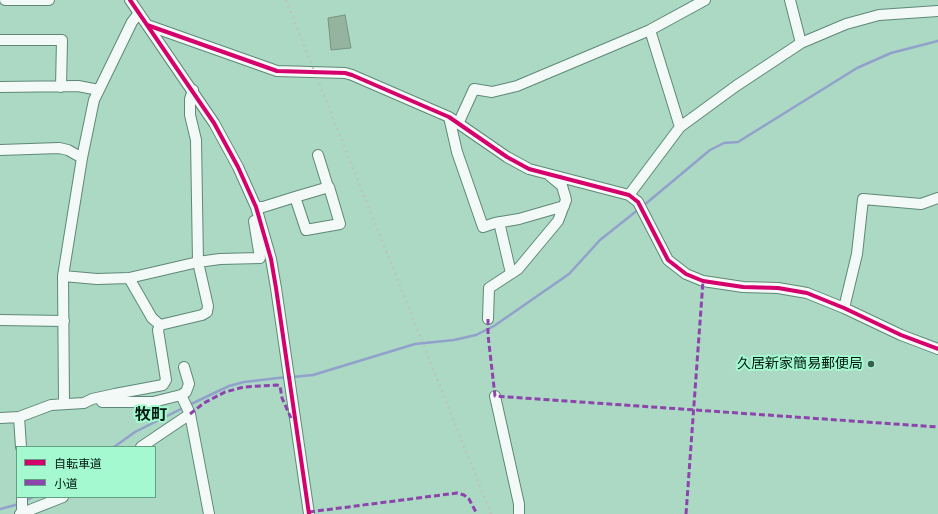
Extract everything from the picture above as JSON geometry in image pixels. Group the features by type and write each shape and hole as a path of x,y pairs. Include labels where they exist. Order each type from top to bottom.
{"street":[{"path":"5,0 49,0"},
{"path":"130,0 193,90 214,123 238,167 255,205 271,259 297,424 309,514"},
{"path":"458,124 474,89 492,92 517,86 650,30 705,0"},
{"path":"790,0 801,43"},
{"path":"629,195 680,127 736,86 801,43 846,24 879,15 938,11"},
{"path":"64,403 63,276 82,158 93,104 98,90 132,22 139,12"},
{"path":"147,25 277,71 345,73 449,117 521,165 550,176 629,195 638,202 668,260 686,274 703,281 715,283 795,290 844,308 901,335 938,349"},
{"path":"650,30 680,127"},
{"path":"0,40 62,40 61,87"},
{"path":"0,87 78,86 98,90"},
{"path":"160,325 202,315 207,312 208,306 198,262 196,140 190,115 190,99 193,90"},
{"path":"449,117 457,152 484,227 499,222 519,220 564,206"},
{"path":"0,150 59,148 68,150 82,158"},
{"path":"296,197 306,230 340,224 318,155"},
{"path":"488,319 489,288 518,269 558,221 566,200 562,186 550,176"},
{"path":"63,276 97,279 129,278 198,262 220,259 260,258 250,208 255,205 263,206 328,187"},
{"path":"844,308 857,254 863,199 922,204 938,198"},
{"path":"499,222 510,269 514,272"},
{"path":"129,278 152,318 160,325"},
{"path":"0,320 64,320"},
{"path":"84,403 92,399 163,386 166,380 158,330 160,325"},
{"path":"0,418 19,417 38,408 64,403 115,401 152,402 182,397 189,384 184,367"},
{"path":"495,396 519,504 519,514"},
{"path":"182,397 189,413 209,514"},
{"path":"142,446 189,413"},
{"path":"19,417 21,446"},
{"path":"22,498 21,513 60,498"}],"building":[{"path":"345,15 351,48 331,50 328,18"}],"waterway":[{"path":"643,206 710,150 724,143 738,142 857,68 891,53 938,41"},
{"path":"292,377 313,375 415,344 454,340 476,335 494,326 569,274 600,240 639,209"},
{"path":"189,405 229,386 244,382 287,377"},
{"path":"115,446 135,432 185,407"},
{"path":"25,501 31,498"},
{"path":"0,509 19,504"}],"railway":[{"path":"286,0 491,514"}],"marked path":[{"path":"686,514 703,281"},
{"path":"488,319 488,335 495,396 938,427"},
{"path":"190,414 204,403 225,392 244,387 277,385 280,386 282,398 291,418"},
{"path":"309,512 457,493 464,495 469,499 477,514"}],"cycle path":[{"path":"130,0 214,123 238,167 256,207 271,259 309,514"},
{"path":"147,25 277,71 345,73 352,75 449,117 507,157 529,169 629,195 638,202 668,260 686,274 703,281 743,287 778,288 807,293 844,308 901,335 938,349"}],"place":[{"name":"久居新家簡易郵便局","path":"871,364"}],"district":[{"name":"牧町","path":"151,415"}]}
